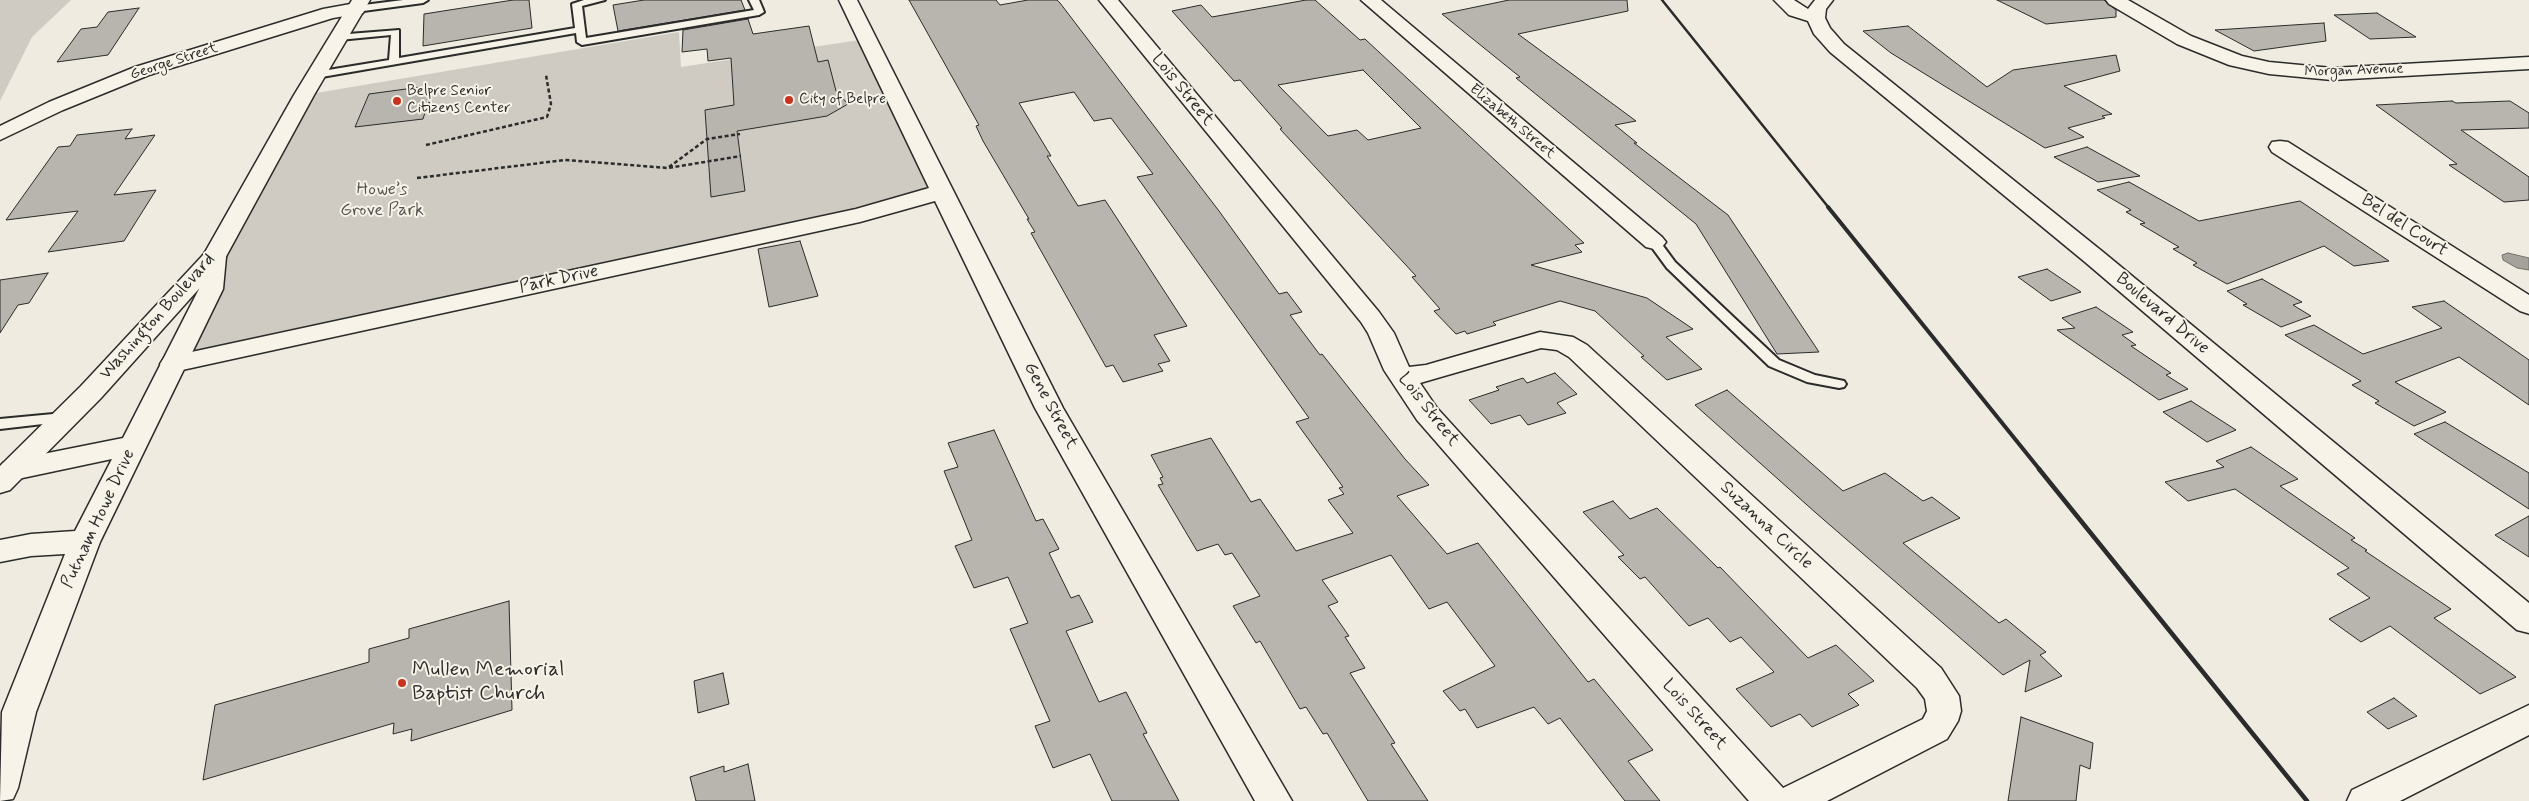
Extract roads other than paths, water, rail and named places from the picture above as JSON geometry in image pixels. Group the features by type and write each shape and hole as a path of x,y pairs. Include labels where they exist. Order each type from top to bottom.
{"street":[{"name":"Gene Street","path":"848,0 944,191 1049,408 1274,801"},
{"name":"Lois Street","path":"1108,0 1370,317 1402,377 1427,414 1772,801"},
{"path":"1782,0 1796,10 1820,9"},
{"name":"Morgan Avenue","path":"2115,0 2184,40 2236,61 2302,73 2355,74 2529,63"},
{"name":"Elizabeth Street","path":"1379,1 1654,242"},
{"name":"Washington Boulevard","path":"7,477 65,418 214,257 316,75 359,5"},
{"name":"George Street","path":"0,134 56,106 142,71 359,5"},
{"name":"Boulevard Drive","path":"1820,9 1821,30 1837,48 2079,245 2529,622"},
{"name":"Bel del Court","path":"2280,147 2529,306"},
{"name":"Park Drive","path":"173,364 860,215 944,191"},
{"name":"Putnam Howe Drive","path":"0,788 19,712 85,542 211,289 214,257"},
{"name":"Suzanna Circle","path":"1402,377 1428,373 1540,340 1564,344 1578,351 1929,678 1942,696 1944,711 1941,722 1935,729 1792,801"},
{"path":"7,477 133,445"},
{"path":"0,551 31,545 85,542"},
{"path":"2365,801 2529,719"}],"lane":[{"path":"359,5 423,0"},
{"path":"600,0 577,4 582,42 759,12 754,0"},
{"path":"316,75 580,30"},
{"path":"339,37 396,32 394,62"},
{"path":"1654,242 1671,265 1774,363 1812,379 1839,384"},
{"path":"0,424 65,418"}],"railway":[{"path":"1662,0 1829,208"},
{"path":"1828,207 2040,470"},
{"path":"2039,469 2307,801"}],"place":[{"name":"City of Belpre","path":"789,100"},
{"name":"Belpre Senior Citizens Center","path":"397,101"},
{"name":"Mullen Memorial Baptist Church","path":"402,683"}],"park label":[{"name":"Howe’s Grove Park","path":"382,200"}]}
